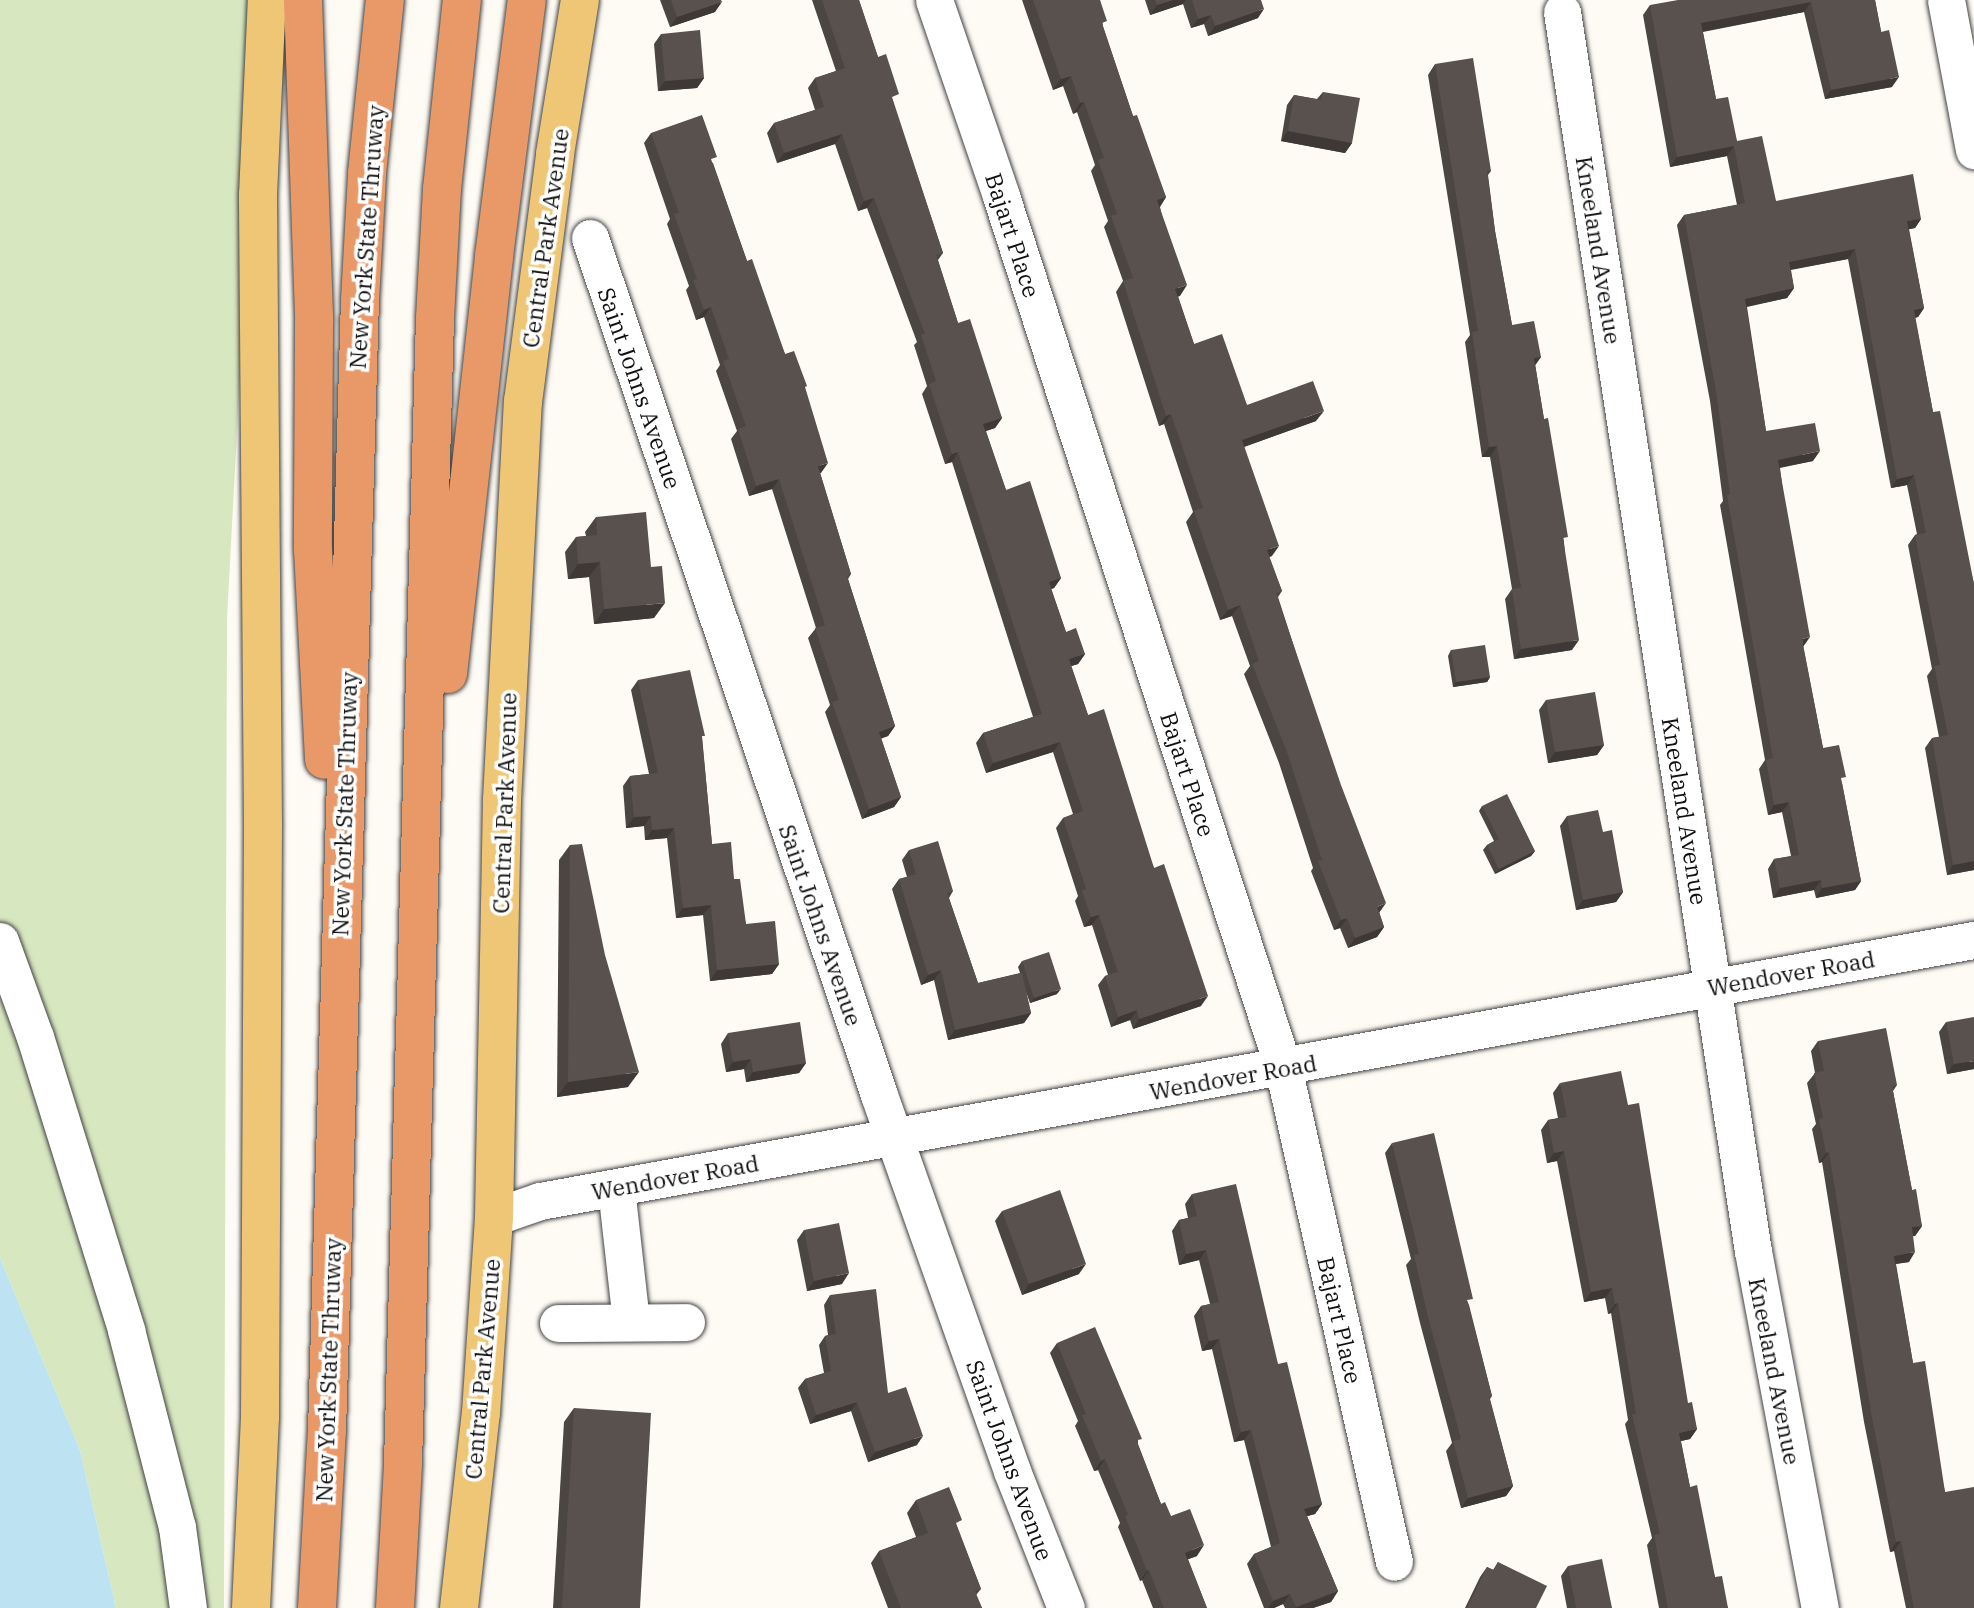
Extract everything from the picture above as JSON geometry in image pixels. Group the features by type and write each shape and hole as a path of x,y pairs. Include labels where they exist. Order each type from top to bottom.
{"highway":[{"path":"303,0 314,323 316,643 340,988"},
{"name":"New York State Thruway","path":"317,1608 327,1417 360,300 367,173 385,0"},
{"path":"395,1608 403,1464 436,305 443,176 461,0"},
{"path":"416,958 491,284 527,0"}],"main road":[{"path":"251,1608 260,1417 263,824 258,195 267,0"},
{"name":"Central Park Avenue","path":"459,1608 481,1413 494,1217 502,800 523,402 555,154 580,0"}],"street":[{"name":"Bajart Place","path":"934,0 1001,196 1283,1067 1394,1562"},
{"path":"1946,0 1974,150"},
{"name":"Kneeland Avenue","path":"1562,12 1753,1251 1820,1608"},
{"name":"Saint Johns Avenue","path":"590,237 895,1139 1012,1471 1066,1608"},
{"name":"Wendover Road","path":"494,1217 535,1202 895,1139 1974,940"},
{"path":"0,942 34,1037 129,1342 174,1513 188,1608"},
{"path":"616,1188 631,1321"},
{"path":"558,1323 686,1322"}],"green space":[{"path":"0,0 260,0 227,619 224,1608 116,1608 80,1450 0,1258"}],"water":[{"path":"0,1258 80,1450 116,1608 0,1608"}],"building":[{"path":"671,0 721,0 722,2 677,17"},
{"path":"822,0 859,0 878,57 886,54 899,94 892,97 943,253 936,255 958,323 970,319 1002,418 983,424 1006,490 1030,481 1061,578 1049,582 1066,632 1076,628 1085,654 1069,659 1088,715 1104,709 1154,868 1164,864 1208,996 1139,1019 1137,1010 1118,1017 1105,976 1118,972 1099,915 1091,917 1082,891 1086,889 1063,818 1083,811 1060,742 993,763 983,733 1042,714 958,452 952,454 929,384 936,381 921,335 925,334 874,198 864,201 842,134 784,153 774,123 824,107 815,78 845,68"},
{"path":"1033,0 1100,0 1107,21 1102,23 1133,116 1137,115 1166,197 1157,200 1187,285 1175,289 1194,344 1222,334 1247,405 1313,381 1324,411 1242,440 1279,546 1267,550 1282,591 1276,593 1341,785 1386,903 1377,907 1384,927 1355,938 1347,918 1341,920 1318,861 1322,860 1287,752 1252,664 1259,661 1240,605 1228,610 1194,511 1203,508 1171,414 1166,416 1123,281 1133,278 1111,216 1117,214 1098,160 1104,158 1084,102 1080,103 1071,76 1061,79"},
{"path":"1155,0 1173,0 1157,5"},
{"path":"1192,0 1261,0 1264,9 1215,26 1211,15 1198,19"},
{"path":"1678,0 1875,0 1881,32 1889,30 1899,77 1831,90 1811,2 1701,23 1716,99 1728,97 1737,141 1762,136 1776,201 1913,174 1921,219 1907,221 1924,308 1914,310 1933,412 1940,411 1974,584 1974,861 1953,865 1932,738 1948,735 1934,666 1940,665 1915,535 1926,533 1914,475 1897,479 1855,249 1789,262 1794,288 1745,299 1766,431 1815,423 1820,451 1778,460 1810,637 1802,639 1823,748 1839,745 1846,777 1841,778 1861,881 1822,888 1821,880 1780,888 1774,859 1799,855 1789,802 1774,805 1766,760 1773,758 1727,495 1730,494 1716,391 1684,215 1745,203 1734,146 1677,157 1650,5"},
{"path":"700,30 704,78 665,81 661,34"},
{"path":"1473,58 1491,171 1487,171 1495,231 1512,325 1534,321 1541,357 1534,358 1544,419 1548,418 1568,537 1563,538 1579,640 1521,649 1512,589 1521,588 1497,446 1489,447 1472,332 1478,331 1435,64"},
{"path":"1323,92 1360,98 1352,143 1288,131 1294,95 1321,100"},
{"path":"702,115 717,157 711,159 747,261 752,259 785,354 794,351 807,386 805,387 828,463 818,466 851,574 847,576 895,726 879,732 901,797 869,809 832,702 839,700 815,628 825,625 779,479 756,486 738,429 746,426 723,361 729,359 711,307 704,310 693,280 697,279 674,214 679,213 651,133"},
{"path":"646,512 651,567 662,566 665,603 604,609 600,562 578,564 576,537 597,535 596,517"},
{"path":"1485,645 1490,677 1456,682 1451,650"},
{"path":"690,670 705,736 702,736 712,844 731,842 734,879 740,879 746,924 775,921 779,964 717,970 711,905 683,908 674,828 652,830 651,816 634,817 630,776 658,773 638,680"},
{"path":"1595,692 1604,745 1555,752 1546,700"},
{"path":"1507,794 1535,851 1499,869 1487,845 1499,839 1482,806"},
{"path":"1598,810 1603,832 1612,830 1623,892 1583,900 1567,816"},
{"path":"938,841 953,891 947,893 978,983 1022,973 1031,1013 955,1030 941,970 928,975 899,879 916,874 909,850"},
{"path":"582,844 605,955 639,1072 568,1082 570,845"},
{"path":"1049,952 1061,989 1034,998 1022,961"},
{"path":"1974,1017 1974,1061 1954,1064 1946,1022"},
{"path":"800,1022 806,1063 753,1072 751,1059 733,1062 728,1033"},
{"path":"1886,1028 1897,1085 1892,1086 1912,1190 1916,1189 1922,1226 1912,1227 1915,1252 1894,1256 1913,1363 1925,1361 1945,1492 1974,1487 1974,1608 1914,1608 1901,1541 1896,1542 1871,1412 1829,1152 1826,1153 1819,1119 1823,1118 1814,1073 1824,1071 1818,1041"},
{"path":"1621,1071 1628,1105 1639,1103 1688,1403 1692,1402 1697,1429 1679,1433 1690,1487 1697,1485 1715,1577 1722,1576 1728,1608 1668,1608 1654,1535 1660,1534 1632,1414 1636,1414 1618,1303 1615,1304 1612,1288 1591,1292 1564,1151 1554,1153 1548,1120 1567,1117 1560,1083"},
{"path":"1434,1133 1473,1299 1467,1300 1513,1486 1468,1498 1453,1441 1461,1439 1427,1313 1414,1255 1419,1254 1392,1143"},
{"path":"1236,1184 1278,1364 1287,1362 1322,1504 1304,1509 1338,1591 1296,1607 1290,1594 1273,1601 1254,1554 1280,1543 1251,1430 1241,1432 1219,1339 1209,1341 1201,1306 1219,1302 1206,1250 1186,1254 1179,1220 1197,1216 1192,1194"},
{"path":"1060,1190 1086,1264 1029,1284 1002,1211"},
{"path":"839,1223 849,1273 814,1281 804,1230"},
{"path":"876,1289 888,1393 906,1387 923,1436 875,1452 857,1402 816,1415 805,1379 831,1371 825,1336 836,1334 830,1295"},
{"path":"1095,1327 1142,1439 1138,1440 1138,1445 1161,1504 1165,1502 1171,1516 1190,1509 1204,1545 1185,1553 1207,1608 1164,1608 1125,1516 1128,1515 1105,1459 1101,1461 1082,1415 1086,1414 1057,1343"},
{"path":"574,1408 651,1413 640,1608 562,1608"},
{"path":"949,1487 962,1520 956,1523 981,1589 975,1591 982,1608 901,1608 879,1551 928,1533 916,1500"},
{"path":"1602,1559 1612,1608 1576,1608 1568,1566"},
{"path":"1498,1562 1547,1586 1536,1608 1467,1608 1487,1567 1494,1570"}]}
